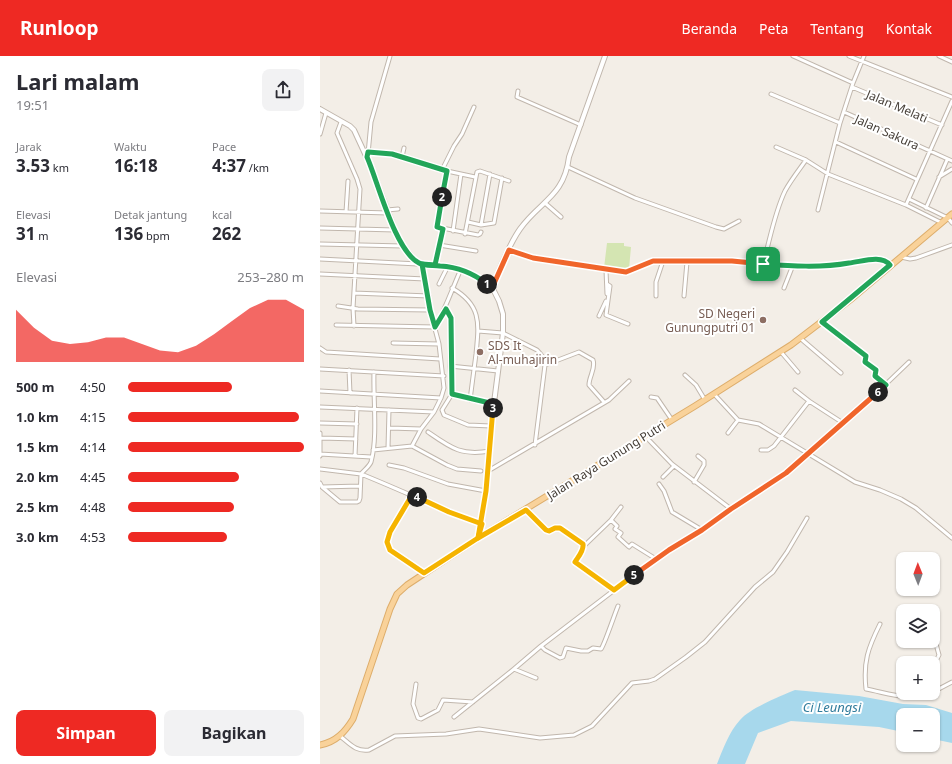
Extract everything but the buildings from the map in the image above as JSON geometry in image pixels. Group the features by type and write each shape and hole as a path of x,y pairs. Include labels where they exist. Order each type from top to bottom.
{"main road":[{"name":"Jalan Raya Gunung Putri","path":"320,745 332,741 340,736 348,727 357,711 393,601 402,589 478,538 706,400 780,352 822,322 950,216"}],"street":[{"path":"367,155 371,122 390,56"},
{"path":"492,288 521,227 546,203 564,180 570,157 605,56"},
{"path":"793,56 853,83"},
{"path":"849,56 952,98"},
{"path":"818,210 840,123 853,83 864,56"},
{"path":"939,56 952,62"},
{"name":"Jalan Melati","path":"852,87 942,125"},
{"path":"518,91 518,97 581,125"},
{"path":"771,94 840,123"},
{"path":"906,205 916,179 952,101"},
{"path":"442,170 462,134 474,107"},
{"path":"320,109 350,126 354,130 367,155 395,230 403,246 413,258 421,264 429,296 430,310 439,344 440,359 444,376 444,388 442,398 434,412 421,429 412,446"},
{"name":"Jalan Sakura","path":"844,112 952,161"},
{"path":"320,134 326,113"},
{"path":"341,122 337,133 358,179 360,189 353,308 354,326"},
{"path":"836,142 916,179"},
{"path":"776,147 806,160 828,174 906,205 942,224"},
{"path":"402,157 404,148"},
{"path":"367,155 392,154 442,170 475,177"},
{"path":"763,264 785,192 792,179 806,160"},
{"path":"926,208 947,160"},
{"path":"568,167 635,198 716,227 724,229 739,220"},
{"path":"939,177 952,169"},
{"path":"447,171 437,227 478,236 481,232"},
{"path":"465,234 476,174 479,172 490,174 509,181"},
{"path":"453,231 461,174"},
{"path":"481,225 490,174"},
{"path":"468,222 481,225 494,223 502,178"},
{"path":"346,212 348,180"},
{"path":"909,199 926,208 950,216 952,224"},
{"path":"546,203 561,218"},
{"path":"320,211 358,212 398,209"},
{"path":"320,228 395,230"},
{"path":"435,265 443,229"},
{"path":"320,244 403,246"},
{"path":"439,245 476,251"},
{"path":"901,257 910,259 916,258 952,245"},
{"path":"509,250 533,258 626,272 649,262 663,261 732,261 792,266 838,265 876,259 885,260 890,265"},
{"path":"320,259 448,266 461,269 482,280 492,288 496,295 501,308 503,333 491,426 490,451 482,524 478,538"},
{"path":"656,296 656,282 663,261"},
{"path":"684,296 687,262"},
{"path":"439,284 448,266"},
{"path":"784,288 792,266"},
{"path":"435,327 446,309 452,288 461,269"},
{"path":"599,316 605,304 607,284 606,270"},
{"path":"320,274 425,279"},
{"path":"607,284 610,286 606,315 628,324"},
{"path":"452,288 463,294 473,305 477,314 478,331 470,400"},
{"path":"354,293 429,296"},
{"path":"338,306 353,308 430,310"},
{"path":"446,309 451,318 450,366 452,394 442,410 444,415 468,425 491,426"},
{"path":"822,322 866,356 865,362 876,370 875,376 886,385"},
{"path":"336,325 435,327"},
{"path":"478,331 503,333 542,354 545,365 535,445"},
{"path":"800,338 841,373"},
{"path":"393,343 439,344"},
{"path":"320,348 326,352 440,359"},
{"path":"780,352 798,372"},
{"path":"545,365 574,353 582,353 593,360 594,366 589,385 604,402"},
{"path":"454,717 541,646 656,559 786,473 886,385 909,362"},
{"path":"450,366 498,371"},
{"path":"320,369 444,376"},
{"path":"349,370 350,393"},
{"path":"321,485 340,502 359,501 361,474 369,466 373,450 374,372"},
{"path":"685,375 696,385 706,400"},
{"path":"488,471 535,445 604,402 613,398 629,381"},
{"path":"795,390 843,423"},
{"path":"320,391 442,398"},
{"path":"452,394 470,400 494,404"},
{"path":"714,394 738,420 759,424 855,482 901,499 916,508 952,538"},
{"path":"651,397 657,398 672,420"},
{"path":"761,450 770,450 809,401"},
{"path":"320,407 434,412"},
{"path":"356,456 357,408"},
{"path":"388,448 390,428 389,410"},
{"path":"728,433 738,420"},
{"path":"320,423 357,424"},
{"path":"390,428 421,429"},
{"path":"428,432 459,451 490,451"},
{"path":"320,433 320,455 371,457"},
{"path":"645,436 674,466 731,509"},
{"path":"321,438 356,439"},
{"path":"373,450 412,446 457,469 481,471"},
{"path":"694,482 704,465 704,461 698,456"},
{"path":"389,465 404,468 448,484 486,491"},
{"path":"663,477 674,466"},
{"path":"320,469 361,474 449,512 482,524"},
{"path":"659,484 664,491 672,512 702,530"},
{"path":"321,485 360,486"},
{"path":"412,495 390,532 387,542 390,550 424,573"},
{"path":"614,590 575,562 583,547 611,520 621,508"},
{"path":"526,510 546,530 549,531 555,528 560,528 583,544 583,547"},
{"path":"340,736 356,750 365,751 370,750 395,736 446,734 479,729 540,738 566,736 580,732 597,722 632,684 654,679 705,642 755,587 778,566 807,518"},
{"path":"611,520 617,526 615,529 621,532 618,537 621,541 629,547 632,544 634,545 641,551 656,559"},
{"path":"541,646 552,654 562,658 566,648 586,651 593,648 602,648 618,606"},
{"path":"880,624 866,656 866,689 896,696"},
{"path":"514,669 536,678"},
{"path":"940,688 952,682"},
{"path":"416,684 413,704 418,718 421,719 438,710 443,700 473,702"}],"green space":[{"path":"607,243 624,243 624,246 631,247 629,269 604,268"}],"water":[{"name":"Ci Leungsi","path":"795,690 859,696 903,704 926,705 936,708 896,708 896,731 879,727 791,721 758,733 745,764 717,764 729,735 740,720 751,711"},
{"path":"940,709 952,713 952,743 940,740"}],"place":[{"name":"SD Negeri Gunungputri 01","path":"763,320"},
{"name":"SDS It Al-muhajirin","path":"480,352"}],"route":[{"path":"763,264 732,261 653,261 626,272 533,258 509,250 492,288 482,280 461,269 455,267 422,264 419,264 413,258 403,246 395,230 367,157 368,152 392,154 447,171 437,227 443,229 435,265 422,264 429,296 430,310 435,327 446,309 451,318 450,366 452,394 476,401 494,404 486,491 482,524 478,538 424,573 390,550 387,542 390,532 412,495 449,512 482,524 478,538 526,510 546,530 549,531 557,527 560,528 583,544 580,555 575,562 614,590 651,562 702,530 786,473 886,385 875,376 877,372 876,370 864,361 866,356 822,322 890,265 888,262 881,259 838,265 792,266 763,264"}]}
